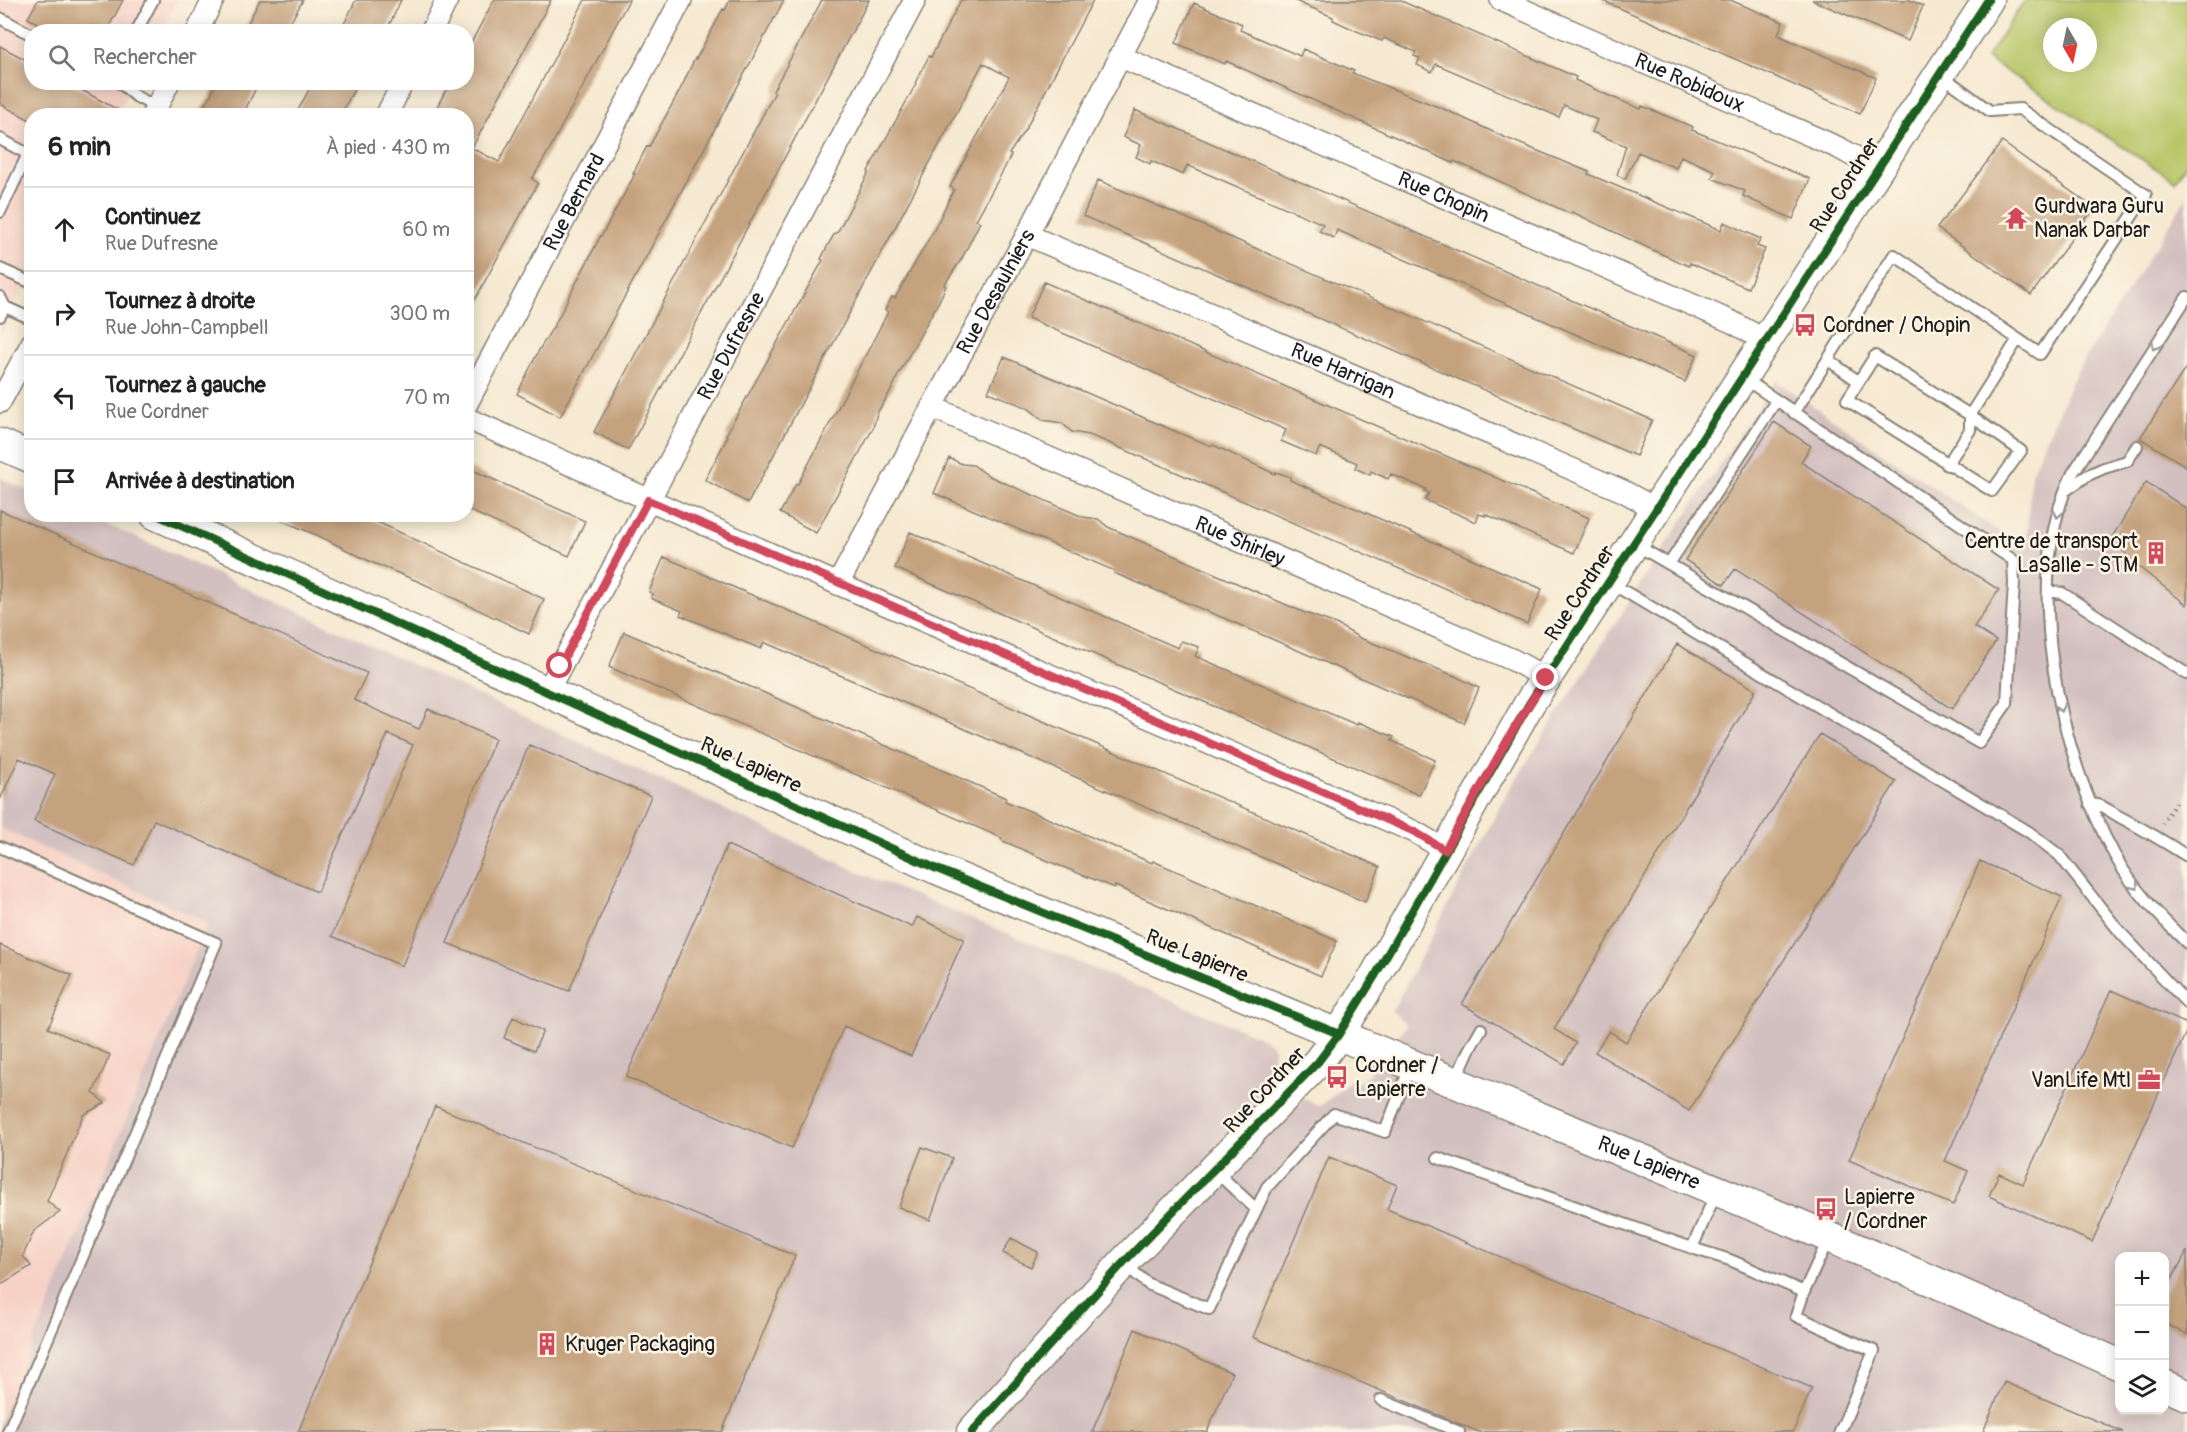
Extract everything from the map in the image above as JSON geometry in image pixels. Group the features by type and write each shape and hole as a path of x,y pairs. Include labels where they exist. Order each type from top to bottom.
{"street":[{"path":"200,24 213,0"},
{"path":"434,24 447,0"},
{"name":"Rue Bernard","path":"474,390 681,0"},
{"name":"Rue Dufresne","path":"547,692 915,0"},
{"name":"Rue Desaulniers","path":"838,584 1027,235 1150,0"},
{"name":"Rue Robidoux","path":"1501,0 1839,148 1877,169"},
{"name":"Rue Cordner","path":"972,1432 1123,1263 1318,1062 1339,1034 1375,976 1512,732 1988,0"},
{"name":"Rue Chopin","path":"1119,56 1732,322 1766,341"},
{"path":"156,108 165,90"},
{"path":"390,108 399,90"},
{"name":"Rue Harrigan","path":"1027,235 1623,491 1656,509"},
{"path":"0,402 24,358"},
{"name":"Rue Shirley","path":"932,407 1513,660 1546,678"},
{"path":"474,422 838,584 1415,832 1445,850"},
{"path":"0,444 24,454"},
{"name":"Rue Lapierre","path":"173,522 937,869 1718,1190 2115,1363"},
{"path":"2169,1387 2187,1395"}],"lane":[{"path":"140,24 153,0"},
{"path":"0,18 24,31"},
{"path":"1794,413 1894,255 2040,354 2146,195 2020,109 1990,111 1940,74"},
{"path":"129,90 150,108"},
{"path":"0,139 24,151"},
{"path":"0,212 24,166"},
{"path":"2,273 24,280"},
{"path":"2187,297 2073,474 2064,492 2055,530 2048,591 2049,630 2059,699 2074,761 2090,804 2115,857 2126,874 2187,944"},
{"path":"2,307 24,316"},
{"path":"1947,465 1970,430 1970,415 2018,339"},
{"path":"1875,356 1970,415 2021,451 1992,491 1846,400 1875,356"},
{"path":"1828,360 1858,381"},
{"path":"1634,544 1978,743 2007,703 2014,583 2013,560 1742,377"},
{"path":"1669,564 1776,401"},
{"path":"2064,492 2088,475 2127,461 2137,446"},
{"path":"1609,582 2029,832 2059,855 2120,932 2187,1003"},
{"path":"2048,591 2062,593 2187,674"},
{"path":"2090,804 2099,804 2187,856"},
{"path":"0,847 216,944 8,1432"},
{"path":"1455,1082 1463,1060 1481,1029"},
{"path":"1123,1263 1148,1284 1209,1309 1267,1187 1334,1114 1384,1132 1411,1064"},
{"path":"1438,1158 1730,1260 1804,1292"},
{"path":"1214,1170 1256,1209"},
{"path":"1692,1248 1718,1190"},
{"path":"1829,1237 1804,1292 1796,1316 1874,1351 1840,1432"},
{"path":"1382,1400 1459,1432"}],"path":[{"path":"2160,829 2176,802"}],"shaded area":[{"path":"0,0 177,0 165,24 24,24 24,90 129,90 120,108 24,108 24,288 0,334"},
{"path":"2187,197 2187,1432 0,1432 0,1422 208,923 0,828 0,478 24,489 24,522 100,522 872,878 1265,1039 1274,1048 1273,1061 1258,1080 1321,1106 1353,1078 1361,1083 1407,1025 1392,1011 1508,792 1644,578 1776,381 2026,550 2031,473 2076,373"},
{"path":"0,828 208,923 3,1416 0,1415"}],"green space":[{"path":"2025,0 2187,0 2187,162 2175,181 1986,58"}],"building":[{"path":"38,0 123,0 110,24 39,24 28,18"},
{"path":"260,0 303,0 290,24 247,24"},
{"path":"356,0 401,0 390,24 344,24"},
{"path":"494,0 551,0 474,144 474,108 437,107 446,90 474,90 474,37"},
{"path":"585,0 629,0 532,179 538,183 474,301 474,149 499,162"},
{"path":"730,0 784,0 560,417 517,394 635,174 633,174 647,146 649,147 695,58"},
{"path":"822,0 869,0 628,450 594,432"},
{"path":"961,0 1093,0 1026,128 1009,154 1011,155 1004,169 976,220 980,222 961,260 944,285 946,286 939,301 877,413 873,428 816,533 780,513 798,484 885,318 888,312 885,310 892,297 895,298 934,230 954,189 950,187 1009,77 983,63 748,503 705,480 728,436 726,435 823,260 821,259 829,243 837,233 929,56 931,57"},
{"path":"1293,0 1399,0 1576,77 1575,80 1607,95 1641,109 1642,106 1693,127 1692,130 1810,179 1793,219 1743,196 1745,191 1712,178 1715,171 1681,156 1676,168 1638,152 1625,179 1617,175 1626,146 1592,132 1597,120 1564,105 1559,117 1436,64 1432,72 1417,65 1420,58 1414,56 1416,52 1384,38 1382,41 1357,31 1333,20 1333,17"},
{"path":"1601,0 1730,0 1783,22 1778,35 1876,78 1860,114"},
{"path":"1812,0 1910,0 1923,6 1908,41"},
{"path":"1194,3 1242,24 1240,30 1300,56 1303,49 1354,71 1352,73 1446,110 1589,172 1588,174 1721,230 1724,222 1761,239 1757,246 1765,249 1748,288 1690,263 1689,266 1572,212 1571,214 1454,161 1453,163 1226,61 1225,64 1176,43"},
{"path":"0,46 24,59 24,90 82,90 114,108 24,108 24,117 0,104"},
{"path":"213,90 255,90 246,108 202,108"},
{"path":"309,90 354,90 344,108 299,108"},
{"path":"1135,110 1697,355 1685,382 1337,230 1334,238 1319,231 1323,224 1187,165 1183,175 1151,161 1150,164 1136,157 1141,145 1123,137"},
{"name":"Gurdwara Guru Nanak Darbar","path":"2002,142 2094,208 2031,295 1937,228"},
{"path":"1098,180 1652,420 1636,456 1083,216"},
{"path":"1044,282 1589,518 1574,553 1485,514 1485,516 1479,514 1476,522 1425,500 1429,493 1425,491 1426,489 1391,474 1388,479 1371,471 1370,475 1355,468 1357,463 1320,447 1316,456 1281,441 1286,430 1028,318"},
{"path":"1004,357 1186,436 1213,445 1275,474 1276,472 1291,477 1290,480 1542,589 1527,624 1102,440 1072,432 1062,423 1043,420 1028,408 988,392"},
{"path":"2187,366 2187,467 2140,438"},
{"path":"1774,422 1811,446 1801,462 1999,590 1974,627 1996,641 1952,709 1735,569 1724,585 1685,560"},
{"path":"949,458 962,464 973,465 989,476 1083,517 1098,519 1108,527 1479,688 1464,723 934,493"},
{"path":"474,471 585,521 569,556 474,513"},
{"name":"Centre de transport LaSalle - STM","path":"2146,482 2187,509 2187,605 2139,567 2111,539"},
{"path":"0,510 367,673 354,700 419,729 428,709 495,739 402,966 332,936 413,745 388,734 317,892 154,820 134,865 34,821 55,774 19,758 0,800"},
{"path":"285,522 377,522 544,599 529,634"},
{"path":"910,532 1178,648 1181,641 1199,647 1195,656 1357,725 1358,722 1394,737 1392,741 1435,760 1419,795 895,568"},
{"path":"664,557 1380,867 1365,902 764,642 761,649 680,615 682,611 651,598 653,594 649,592"},
{"path":"624,632 1006,798 1005,801 1152,863 1153,861 1337,941 1321,976 1115,886 1115,888 1053,863 1001,840 1002,838 609,667"},
{"path":"1677,644 1756,690 1554,1029 1576,1043 1564,1064 1462,1004"},
{"path":"1820,734 1896,782 1689,1111 1595,1052 1609,1031 1626,1042"},
{"path":"529,745 651,796 569,991 447,943"},
{"path":"727,845 912,927 917,917 964,939 911,1056 844,1026 792,1148 626,1077"},
{"path":"1980,861 2062,897 1945,1161 1968,1171 1953,1205 1849,1160"},
{"path":"0,945 72,975 48,1028 110,1055 93,1093 105,1103 83,1115 47,1201 60,1212 34,1231 23,1256 31,1266 0,1285"},
{"path":"2111,990 2187,1024 2187,1030 2092,1242 1989,1196 1999,1173 2023,1184"},
{"path":"513,1017 543,1031 534,1051 504,1038"},
{"name":"Kruger Packaging","path":"435,1106 795,1256 722,1432 298,1432"},
{"path":"922,1147 952,1158 930,1220 899,1207"},
{"path":"1329,1157 1397,1185 1387,1209 1812,1388 1793,1432 1479,1432 1253,1337"},
{"path":"1011,1238 1038,1252 1031,1267 1003,1253"},
{"path":"2187,1251 2187,1335 2169,1326 2169,1285"},
{"path":"1135,1329 1232,1373 1207,1432 1092,1432"},
{"path":"2004,1382 2123,1432 1983,1432"}],"cycle path":[{"path":"972,1432 1123,1263 1318,1062 1339,1034 1375,976 1529,704 1988,0"},
{"path":"173,522 937,869 1339,1034"}],"place":[{"name":"Gurdwara Guru Nanak Darbar","path":"2016,218"},
{"name":"Cordner / Chopin","path":"1805,325"},
{"name":"Centre de transport LaSalle - STM","path":"2156,553"},
{"name":"Cordner / Lapierre","path":"1337,1077"},
{"name":"VanLife Mtl","path":"2149,1080"},
{"name":"Lapierre / Cordner","path":"1826,1209"},
{"name":"Kruger Packaging","path":"547,1344"}],"route":[{"path":"560,666 648,500 1415,832 1445,850 1512,732 1546,678"}]}
